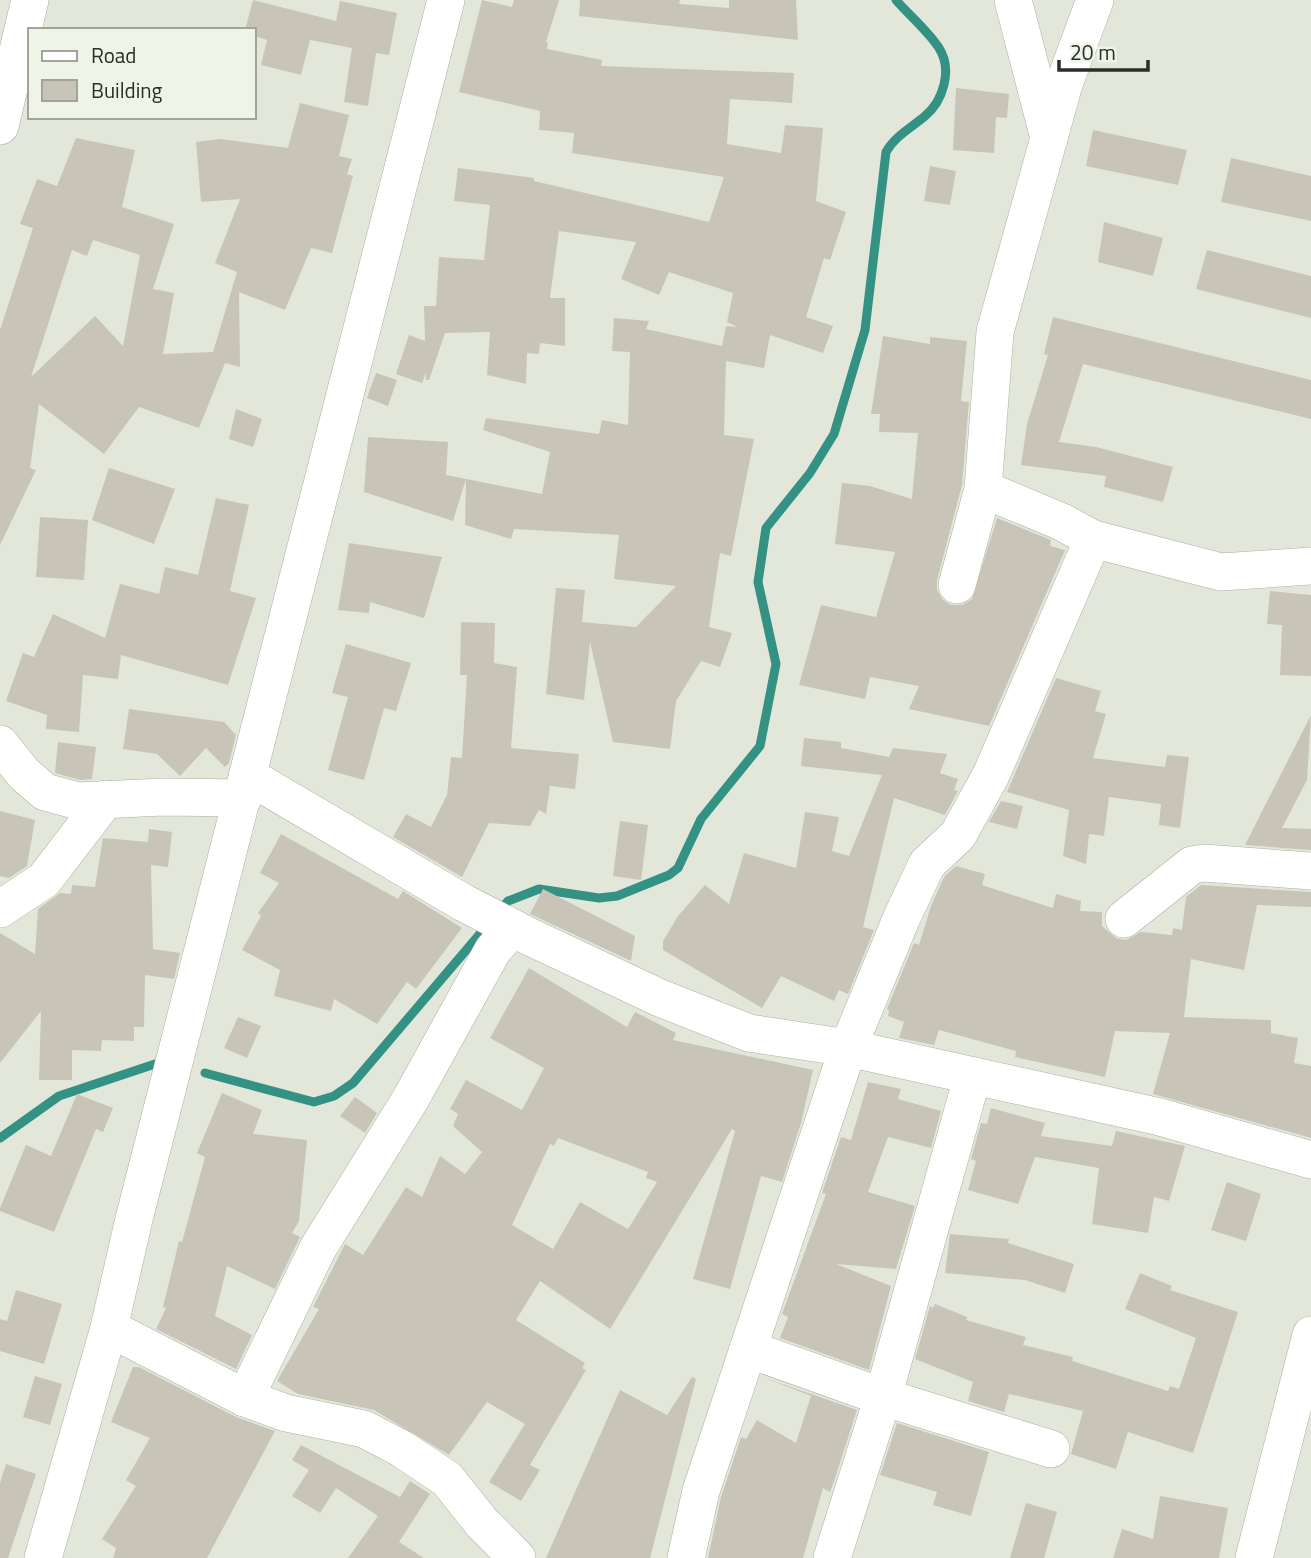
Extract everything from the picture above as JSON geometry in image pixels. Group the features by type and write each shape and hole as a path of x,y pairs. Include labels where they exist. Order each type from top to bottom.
{"street":[{"path":"0,126 30,0"},
{"path":"43,1558 110,1328 134,1219 446,0"},
{"path":"1013,0 1049,138"},
{"path":"957,585 983,489 995,332 1064,84 1095,0"},
{"path":"983,489 1062,522 1093,539 1221,572 1311,566"},
{"path":"686,1558 701,1492 848,1048 927,864 958,835 991,775 1093,539"},
{"path":"0,744 24,774 45,792 78,801 246,788 513,928 660,998 749,1033 848,1048 972,1078 1160,1117 1311,1160"},
{"path":"0,909 44,880 106,799"},
{"path":"1124,919 1192,865 1204,863 1311,872"},
{"path":"245,1398 318,1248 410,1100 493,950 513,928"},
{"path":"832,1558 883,1397 972,1078"},
{"path":"110,1328 245,1398 313,1420 364,1429 402,1449 447,1479 482,1523 517,1558"},
{"path":"1254,1558 1311,1335"},
{"path":"748,1349 883,1397 1051,1449"}],"building":[{"path":"253,0 336,21 340,1 397,13 389,55 376,53 368,106 344,102 352,48 310,40 301,75 261,65 267,40 256,37 256,28 246,28"},
{"path":"482,0 512,7 514,0 559,0 546,42 547,49 602,60 601,66 794,73 792,103 730,99 727,144 781,153 785,125 823,128 816,201 846,212 830,260 824,258 806,317 833,326 823,353 770,335 764,368 726,361 724,435 754,439 731,556 720,553 709,627 732,633 720,667 701,661 676,701 670,749 613,742 590,642 584,700 546,694 556,588 585,590 582,622 636,627 676,586 614,579 619,535 514,529 511,539 465,525 466,479 542,494 550,452 483,430 486,418 599,434 602,420 628,425 630,352 612,351 614,318 649,321 646,329 722,346 726,326 738,327 727,322 733,293 669,272 659,295 621,279 636,242 559,231 550,298 565,298 565,346 540,343 539,354 527,353 526,384 487,375 490,332 445,333 429,380 426,380 426,373 422,383 396,374 409,335 425,341 424,306 436,306 439,257 484,260 490,205 454,201 458,168 534,178 534,181 709,222 724,177 572,153 574,133 539,130 540,111 459,92"},
{"path":"580,0 680,0 679,4 729,8 729,0 796,0 798,40 579,16"},
{"path":"956,88 1009,94 1007,118 996,117 994,153 953,150"},
{"path":"300,103 349,115 339,156 352,159 347,174 353,176 332,253 311,248 285,310 239,292 240,367 225,363 199,428 139,407 104,454 39,404 30,468 36,470 0,545 0,330 33,228 20,224 37,179 57,186 76,138 135,150 122,207 174,224 153,289 174,293 163,354 213,352 237,272 215,263 240,199 201,202 196,142 220,139 288,148","holes":["93,240 140,255 123,346 95,316 31,377 72,250 87,256"]},
{"path":"1093,130 1187,150 1178,185 1086,166"},
{"path":"1231,158 1311,176 1311,221 1221,202"},
{"path":"930,166 956,171 950,205 924,201"},
{"path":"1104,222 1163,238 1153,276 1098,262"},
{"path":"1207,250 1311,276 1311,318 1196,289"},
{"path":"1053,317 1311,380 1311,419 1083,364 1059,442 1096,447 1173,467 1163,502 1104,487 1106,476 1021,465 1027,424 1048,355 1044,354"},
{"path":"883,336 930,344 930,337 967,341 961,401 969,402 962,485 937,580 937,590 942,599 951,605 962,605 972,599 997,518 1051,540 1050,546 1065,550 989,726 909,709 919,686 870,677 865,699 799,685 821,605 876,617 895,552 835,544 842,483 870,486 912,499 918,433 879,432 880,414 871,414"},
{"path":"376,373 397,380 388,406 367,398"},
{"path":"236,409 262,419 253,447 229,439"},
{"path":"368,437 448,442 446,475 466,479 453,521 364,492"},
{"path":"109,468 175,489 154,544 92,520"},
{"path":"216,498 249,505 230,591 256,598 228,685 121,655 118,679 83,675 79,732 46,729 47,715 6,701 23,653 34,657 53,614 105,638 120,584 159,594 165,567 198,575"},
{"path":"40,517 88,520 84,580 36,577"},
{"path":"349,543 442,557 424,618 370,602 369,613 338,610"},
{"path":"1270,591 1311,595 1311,676 1280,675 1282,625 1267,624"},
{"path":"461,622 495,623 494,663 517,667 511,748 579,754 575,789 550,786 546,814 539,810 530,826 489,823 462,877 393,837 406,814 431,827 447,795 451,757 462,758 467,675 460,675"},
{"path":"346,644 411,663 396,711 384,708 364,780 328,770 348,697 332,693"},
{"path":"1056,678 1101,691 1095,711 1106,714 1093,758 1165,767 1167,755 1189,757 1180,828 1159,825 1161,804 1109,797 1104,836 1089,834 1086,864 1063,856 1069,810 1007,792"},
{"path":"129,709 224,722 236,735 229,763 225,767 206,748 180,776 157,754 123,749"},
{"path":"1311,715 1307,780 1282,828 1311,829 1311,850 1245,845"},
{"path":"804,738 841,742 841,748 889,757 893,748 947,754 940,773 958,779 954,790 958,791 945,815 894,798 863,927 874,930 848,994 839,990 834,1001 781,976 762,1008 663,950 663,941 678,916 705,885 729,904 744,853 796,868 805,812 839,817 832,851 849,856 882,775 801,766"},
{"path":"58,742 96,747 92,779 80,780 55,773"},
{"path":"1001,801 1023,806 1017,829 989,822"},
{"path":"0,811 35,820 27,866 9,878 0,876"},
{"path":"620,821 648,825 641,880 613,876"},
{"path":"149,829 172,832 168,867 151,865 153,949 180,953 174,979 145,975 144,1027 134,1027 134,1041 102,1040 101,1051 72,1050 72,1080 39,1080 41,1011 0,1063 0,933 35,954 38,909 60,893 71,894 72,885 95,887 103,838 148,842"},
{"path":"281,834 398,899 403,891 462,928 416,989 407,982 377,1024 334,999 331,1011 274,996 280,970 242,950 261,916 258,913 279,883 260,873"},
{"path":"956,866 985,874 982,885 1053,908 1056,894 1081,901 1080,911 1102,912 1102,926 1116,938 1126,940 1141,932 1172,935 1173,928 1182,930 1186,897 1201,885 1311,892 1311,907 1257,905 1244,970 1191,959 1184,1017 1271,1020 1271,1033 1298,1038 1294,1063 1311,1066 1311,1138 1153,1094 1170,1033 1115,1031 1105,1077 1015,1057 1016,1051 939,1030 934,1045 899,1038 904,1022 888,1016 887,1009 914,943 919,945 931,906 944,877"},
{"path":"543,889 635,936 631,961 530,914"},
{"path":"529,968 627,1027 635,1012 676,1033 673,1040 813,1070 801,1123 782,1182 761,1176 730,1289 693,1279 735,1131 732,1129 610,1329 540,1281 516,1320 585,1363 582,1368 586,1370 530,1465 540,1470 521,1501 489,1482 525,1424 487,1402 449,1455 374,1410 298,1394 277,1381 319,1309 313,1307 345,1244 363,1255 406,1187 422,1197 440,1156 465,1174 482,1152 453,1126 458,1114 450,1109 466,1080 522,1110 544,1068 490,1038","holes":["558,1138 648,1172 646,1178 657,1182 628,1229 580,1202 553,1249 512,1225 550,1144 554,1146"]},
{"path":"238,1017 261,1026 247,1058 224,1048"},
{"path":"868,1082 901,1089 898,1099 941,1111 931,1148 888,1137 868,1192 915,1206 896,1269 836,1264 891,1286 869,1370 780,1338 788,1317 782,1314 826,1194 822,1193 841,1137 851,1140"},
{"path":"222,1093 262,1110 253,1134 307,1140 299,1221 292,1233 300,1237 275,1289 227,1266 215,1316 252,1335 236,1369 156,1329 166,1308 163,1307 179,1241 182,1242 205,1157 197,1153"},
{"path":"77,1094 113,1108 103,1132 96,1129 54,1232 0,1211 26,1145 51,1156"},
{"path":"355,1097 377,1113 365,1133 340,1116"},
{"path":"991,1108 1045,1123 1041,1136 1112,1146 1116,1131 1185,1146 1169,1201 1154,1197 1148,1233 1092,1224 1099,1168 1035,1157 1018,1204 968,1190 976,1161 971,1159 981,1123 987,1124"},
{"path":"1227,1182 1261,1194 1246,1241 1211,1230"},
{"path":"950,1234 1009,1239 1008,1243 1074,1264 1065,1293 1025,1280 945,1273"},
{"path":"1140,1273 1172,1286 1170,1290 1238,1312 1193,1453 1128,1432 1116,1469 1071,1454 1083,1411 1009,1394 1004,1412 968,1401 973,1382 915,1359 930,1306 933,1308 935,1304 967,1317 966,1320 1026,1337 1023,1345 1073,1357 1072,1361 1168,1391 1170,1386 1179,1389 1196,1338 1125,1309"},
{"path":"16,1290 62,1304 44,1364 0,1351 0,1319 7,1321"},
{"path":"133,1367 139,1367 236,1417 275,1431 207,1558 113,1558 116,1548 102,1539 136,1486 126,1480 150,1438 111,1422"},
{"path":"35,1376 62,1384 50,1425 23,1417"},
{"path":"692,1377 696,1379 650,1558 546,1558 620,1390 667,1415"},
{"path":"765,1378 857,1410 830,1492 823,1488 803,1558 708,1558 721,1497 741,1437 746,1439 757,1420 796,1443 811,1396"},
{"path":"897,1423 989,1452 971,1516 933,1505 937,1492 880,1475"},
{"path":"301,1445 400,1497 410,1481 430,1494 399,1542 424,1558 348,1558 378,1516 336,1488 320,1513 292,1496 309,1470 292,1460"},
{"path":"6,1464 36,1474 8,1558 0,1558 0,1483"},
{"path":"1160,1496 1228,1508 1219,1558 1113,1558 1122,1529 1153,1539"},
{"path":"1026,1503 1057,1512 1044,1558 1010,1558"}],"waterway":[{"path":"502,908 508,901 539,889 599,898 617,896 669,875 678,868 701,819 760,746 776,664 758,582 766,528 810,473 834,434 865,330 886,152 931,110 944,85 945,66 939,48 896,0"},
{"path":"205,1073 314,1102 334,1096 353,1083 485,928"},
{"path":"0,1138 59,1096 155,1064"}]}
